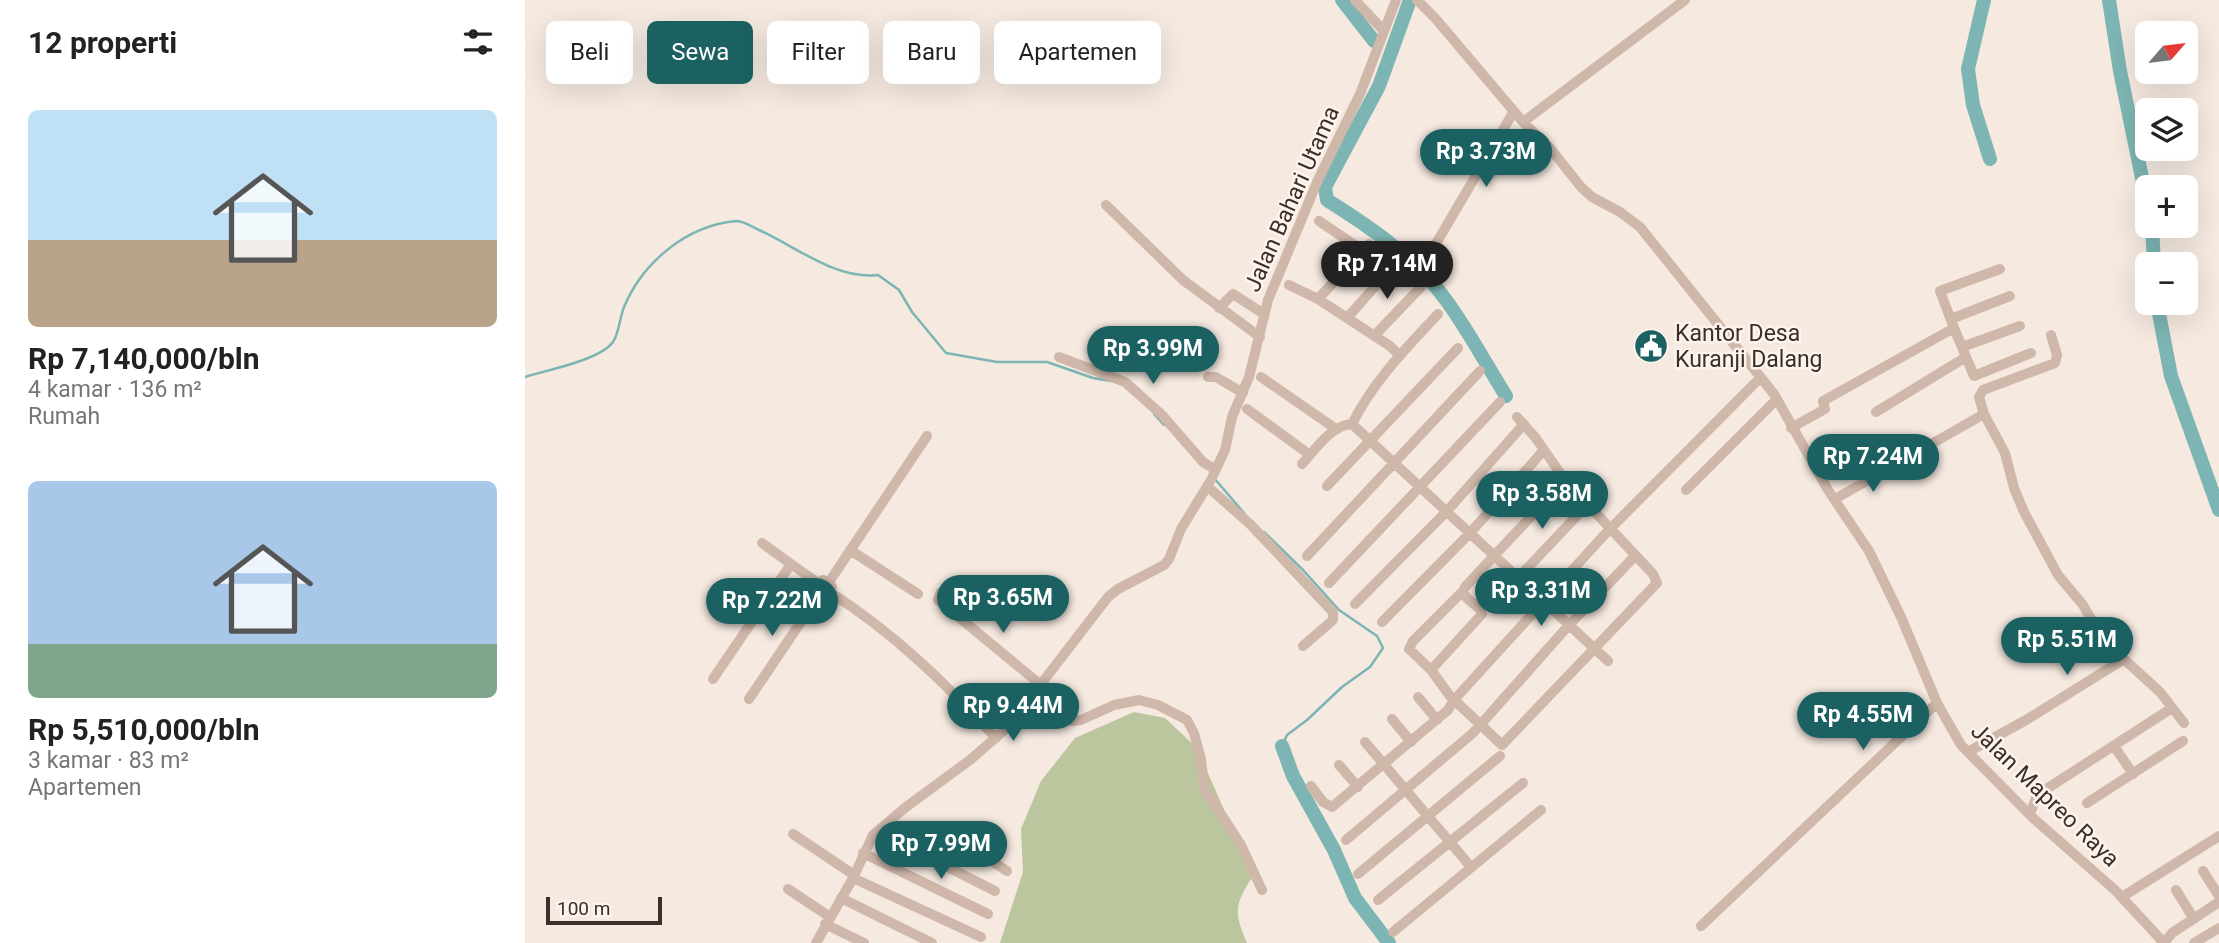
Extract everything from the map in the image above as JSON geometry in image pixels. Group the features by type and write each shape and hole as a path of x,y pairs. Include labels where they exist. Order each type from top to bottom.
{"street":[{"path":"1355,0 1383,30"},
{"name":"Jalan Bahari Utama","path":"873,835 996,738 1033,696 1108,597 1167,562 1181,529 1226,450 1232,417 1243,393 1272,291 1318,180 1360,94 1396,0"},
{"name":"Jalan Mapreo Raya","path":"1417,0 1523,122 1550,148 1586,193 1627,216 1640,227 1761,377 1872,557 1952,731 1968,752 2030,814 2122,897 2164,943"},
{"path":"1523,122 1685,0"},
{"path":"1431,252 1514,111"},
{"path":"1106,205 1183,280 1260,337"},
{"path":"1318,299 1365,247 1319,222"},
{"path":"1347,318 1394,265"},
{"path":"2000,269 1940,291 1974,376 2031,353"},
{"path":"1289,285 1318,299 1400,356"},
{"path":"1374,336 1421,287"},
{"path":"1219,308 1233,294 1264,314"},
{"path":"1791,428 1825,409 1823,401 1953,323 2010,296"},
{"path":"1352,424 1359,410 1400,356 1438,314"},
{"path":"1876,412 1964,352 2019,326"},
{"path":"2051,335 2057,355 2055,363 1983,390 1979,397 1984,414 2003,447 2019,500 2053,568 2087,611 2104,641 2160,692 2184,723"},
{"path":"1327,486 1458,348"},
{"path":"1059,357 1125,382 1162,415 1203,462 1251,526 1333,612 1333,620 1303,646"},
{"path":"1307,556 1480,371"},
{"path":"1208,377 1216,377 1243,393"},
{"path":"1261,377 1336,429"},
{"path":"1311,786 1323,802 1332,807 1437,720 1610,529 1761,377"},
{"path":"1686,490 1776,400"},
{"path":"1329,583 1500,402"},
{"path":"1247,409 1310,455"},
{"path":"1835,499 1984,414"},
{"path":"1355,604 1447,511 1520,420 1565,480 1657,578 1657,583 1504,745 1454,700 1431,670 1409,649 1413,641 1565,480"},
{"path":"1302,464 1336,429 1344,424 1352,424 1608,661"},
{"path":"829,582 927,436"},
{"path":"1382,622 1470,533 1544,450"},
{"path":"1518,578 1588,505"},
{"path":"762,543 818,583"},
{"path":"850,550 918,594"},
{"path":"1346,840 1473,733 1569,625 1635,556"},
{"path":"713,679 791,564"},
{"path":"819,595 816,589 818,583 823,580 829,582 831,593"},
{"path":"1431,670 1482,614 1465,597 1463,591"},
{"path":"819,595 831,593"},
{"path":"831,593 857,610 951,690 996,738"},
{"path":"941,593 938,600 1041,685"},
{"path":"750,699 819,595"},
{"path":"1968,752 2026,720 2124,659"},
{"path":"1033,696 1072,721 1081,720 1114,705 1139,700 1158,705 1183,717 1194,733 1203,768 1203,788 1241,845 1262,890"},
{"path":"1418,697 1437,720"},
{"path":"1701,926 1937,703"},
{"path":"2030,814 2037,795 2172,708"},
{"path":"1392,719 1411,742"},
{"path":"1365,741 1471,867"},
{"path":"2087,803 2183,741"},
{"path":"2114,746 2133,774"},
{"path":"1357,874 1500,756"},
{"path":"1339,765 1357,787"},
{"path":"1378,900 1523,783"},
{"path":"1393,933 1541,810"},
{"path":"793,834 854,876 981,937"},
{"path":"816,943 854,876 873,835 901,844 996,891"},
{"path":"2122,897 2219,836"},
{"path":"901,844 928,838 952,840 1007,871"},
{"path":"863,853 988,914"},
{"path":"2203,871 2219,896"},
{"path":"788,889 828,920 864,943"},
{"path":"2176,890 2194,919"},
{"path":"841,898 932,943"},
{"path":"2164,943 2172,933 2219,902"},
{"path":"2194,943 2219,928"}],"green space":[{"path":"1134,712 1165,718 1197,748 1253,876 1242,894 1238,909 1247,943 1000,943 1023,872 1021,829 1041,781 1075,738"}],"waterway":[{"path":"1342,0 1374,41"},
{"path":"1410,0 1379,86 1325,187 1327,200 1391,244 1421,270 1462,323 1506,396"},
{"path":"1984,0 1968,69 1973,105 1990,159"},
{"path":"2109,0 2120,71 2141,175"},
{"path":"525,377 585,359 606,348 615,338 632,291 655,261 684,238 719,224 737,221 833,268 848,273 878,275 899,290 912,312 946,353 997,362 1047,362 1093,378 1111,381"},
{"path":"2153,238 2153,252"},
{"path":"2159,315 2171,376 2219,510"},
{"path":"1154,414 1164,425"},
{"path":"1214,478 1244,513"},
{"path":"1264,532 1339,610 1377,636 1383,648 1370,667 1342,687 1287,735 1282,746"},
{"path":"1282,746 1293,776 1334,850 1355,898 1389,943"}],"place":[{"name":"Kantor Desa Kuranji Dalang","path":"1651,346"}]}
